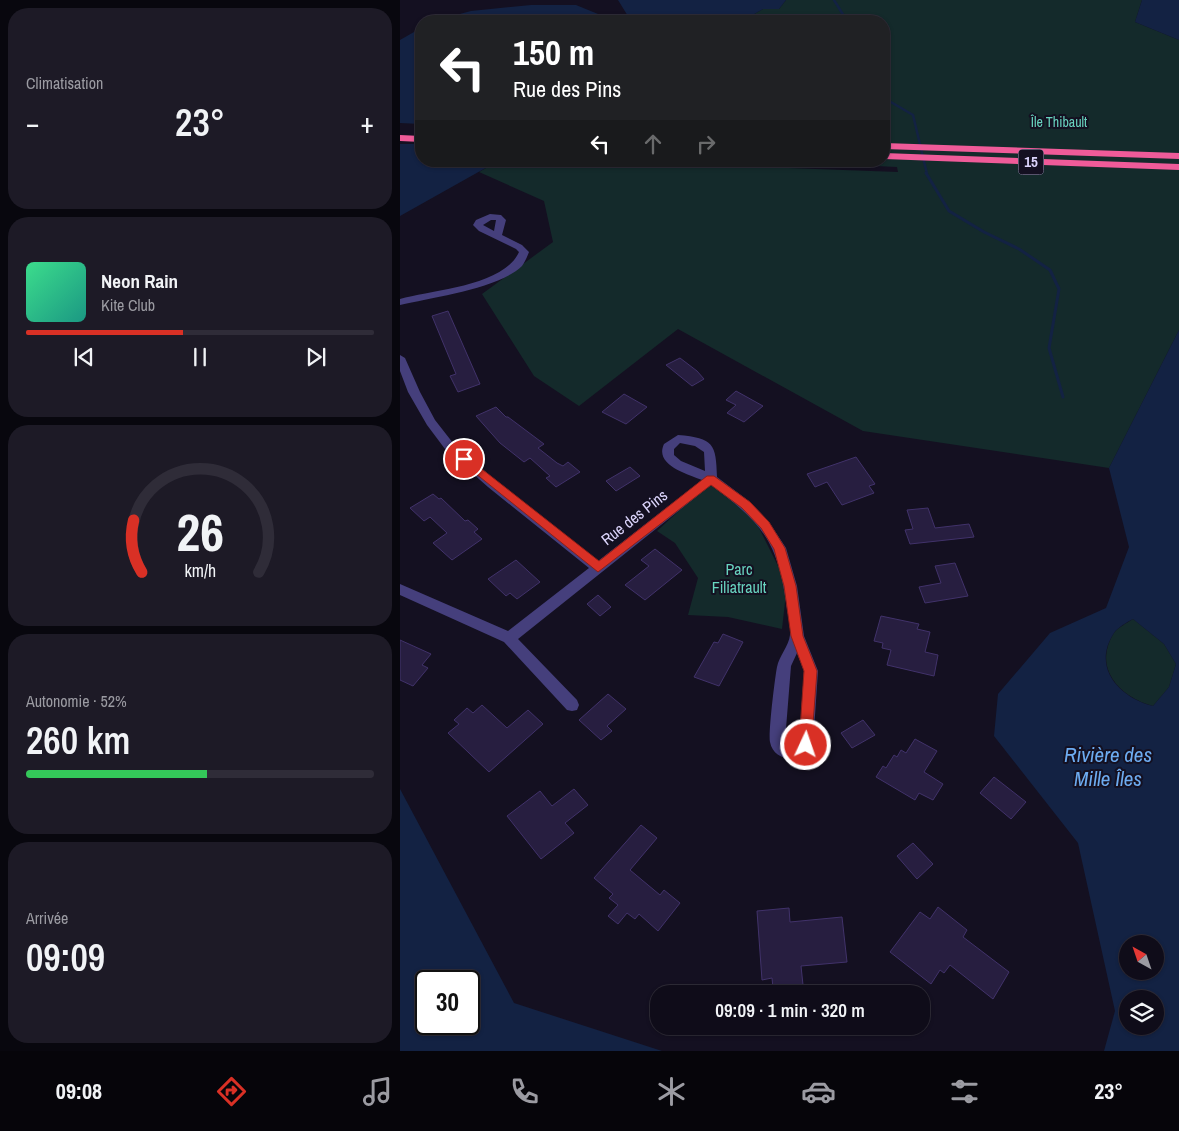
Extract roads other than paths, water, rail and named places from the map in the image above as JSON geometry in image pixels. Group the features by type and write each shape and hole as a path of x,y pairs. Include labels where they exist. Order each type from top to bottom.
{"highway":[{"path":"400,128 415,129"},
{"path":"400,138 415,139"},
{"name":"15","path":"890,146 1179,156"},
{"name":"15","path":"890,156 1179,167"}],"street":[{"path":"400,302 489,281 519,265 524,258 524,252 519,246 497,236"},
{"path":"400,358 414,392 431,422 450,446 492,484 598,568"},
{"name":"Rue des Pins","path":"509,638 711,479 746,505 765,525 780,548 790,586 797,636 811,671 806,745 796,753 788,753 781,749 777,742 784,666 797,636"},
{"path":"400,589 509,638 572,704"}],"water":[{"path":"618,0 786,0 779,9 763,9 752,15 627,15"},
{"path":"1142,0 1179,0 1179,40 1135,22"},
{"path":"531,5 576,5 598,15 456,15 471,11"},
{"path":"415,31 415,167 487,167 400,216 400,40"},
{"name":"Rivière des Mille Îles","path":"1179,330 1179,1051 1104,1051 1115,1011 1078,843 994,736 998,694 1050,633 1106,608 1129,547 1109,468","holes":["1133,619 1164,644 1176,664 1169,687 1153,706 1130,696 1112,680 1106,658 1108,646 1114,633 1120,627"]},
{"path":"400,789 514,1003 662,1051 400,1051"}],"waterway":[{"path":"834,0 843,15"},
{"path":"890,102 913,115 927,174"},
{"path":"926,173 949,211 984,232 1019,249 1050,270 1059,289 1049,348 1063,397"}],"park label":[{"name":"Île Thibault","path":"1059,122"},
{"name":"Parc Filiatrault","path":"739,578"}]}
